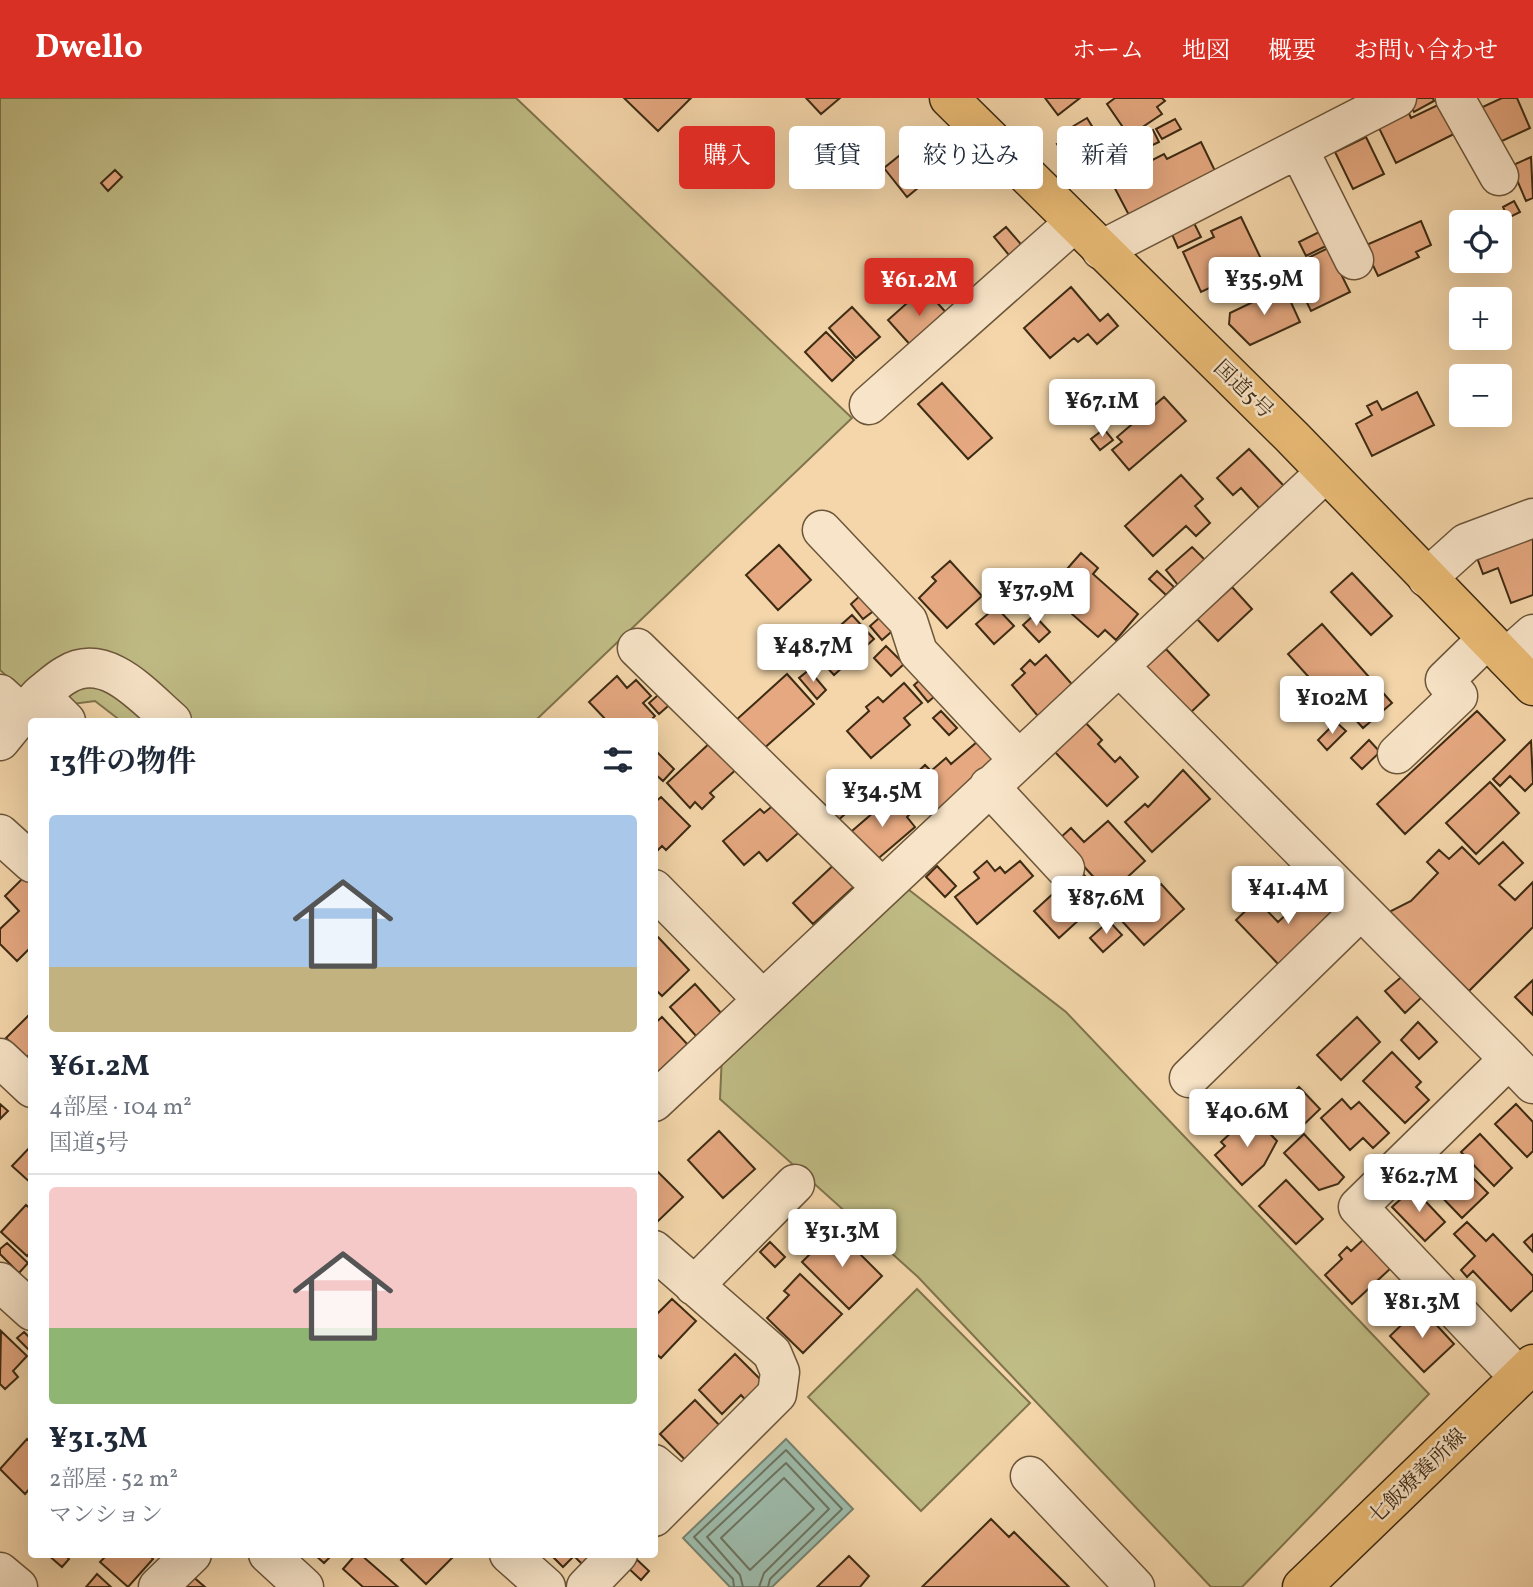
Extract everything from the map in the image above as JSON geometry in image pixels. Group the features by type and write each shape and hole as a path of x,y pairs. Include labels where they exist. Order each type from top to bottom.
{"main road":[{"name":"国道5号","path":"949,98 1292,437 1427,578 1508,644 1533,686"},
{"name":"七飯療養所線","path":"1302,1587 1526,1371"}],"street":[{"path":"1101,250 1397,98"},
{"path":"1455,98 1499,176"},
{"path":"1299,150 1354,260"},
{"path":"869,405 1074,223"},
{"path":"658,1098 1325,473"},
{"path":"1427,578 1466,543 1533,518"},
{"path":"822,530 908,621 918,652 1018,759"},
{"path":"1397,754 1458,696 1445,681 1508,644"},
{"path":"637,648 881,887"},
{"path":"1119,666 1521,1072 1358,1207 1526,1371"},
{"path":"26,713 68,673 87,669 115,672 169,718"},
{"path":"989,786 1065,869"},
{"path":"0,834 28,859"},
{"path":"658,893 762,999"},
{"path":"1189,1078 1361,911"},
{"path":"0,1058 28,1084"},
{"path":"694,1286 795,1184"},
{"path":"658,1254 772,1353 780,1371 777,1394 668,1476 658,1505"},
{"path":"0,1282 28,1307"},
{"path":"1030,1476 1135,1587"},
{"path":"158,1587 187,1558"},
{"path":"272,1558 304,1587"},
{"path":"513,1558 546,1587"},
{"path":"586,1587 614,1558"},
{"path":"0,1572 18,1587"}],"shaded area":[{"path":"0,98 516,98 852,418 538,718 117,718 95,701 42,708 0,670"},
{"path":"904,886 1066,1012 1429,1394 1242,1587 1211,1587 918,1277 720,1099 722,1054"},
{"path":"917,1289 1030,1403 921,1511 808,1397"}],"water":[{"path":"786,1439 853,1509 772,1587 730,1587 683,1538"}],"building":[{"path":"624,98 691,98 658,131"},
{"path":"806,98 840,98 821,114"},
{"path":"1045,98 1080,98 1058,115"},
{"path":"1115,98 1162,98 1165,101 1157,107 1162,114 1144,126 1122,126 1107,104"},
{"path":"1414,98 1433,98 1434,101 1414,112 1408,101"},
{"path":"1502,98 1517,98 1530,128 1489,147 1474,111"},
{"path":"1442,103 1456,133 1396,163 1378,126 1408,111 1411,118"},
{"path":"1087,118 1092,126 1074,126"},
{"path":"1175,119 1181,129 1162,139 1156,129"},
{"path":"1153,130 1159,142 1153,145"},
{"path":"1366,137 1384,174 1353,189 1335,152"},
{"path":"1201,142 1217,175 1131,219 1115,189 1153,189 1153,160 1164,154 1167,159"},
{"path":"899,156 899,187 885,169"},
{"path":"1531,157 1533,198 1526,201 1511,166"},
{"path":"115,170 122,177 108,191 101,183"},
{"path":"901,189 917,189 907,197"},
{"path":"1514,201 1520,212 1512,216 1512,210 1504,210 1503,207"},
{"path":"1241,217 1263,263 1201,292 1183,252 1214,237 1211,231"},
{"path":"1193,221 1201,237 1178,248 1171,232"},
{"path":"1421,221 1431,245 1416,252 1419,257 1378,276 1364,246"},
{"path":"1006,227 1026,250 1013,260 994,237"},
{"path":"1323,230 1330,244 1306,256 1299,242"},
{"path":"1328,248 1350,292 1311,311 1293,274 1309,265 1306,259"},
{"path":"1071,287 1100,321 1108,314 1118,326 1097,344 1088,334 1078,342 1074,338 1050,358 1024,328"},
{"path":"1284,287 1300,322 1250,345 1229,324 1230,313"},
{"path":"924,288 950,317 913,348 888,320"},
{"path":"852,307 880,337 856,358 829,328"},
{"path":"826,332 854,360 832,381 805,352"},
{"path":"942,383 992,438 968,459 918,404"},
{"path":"1417,392 1434,425 1372,456 1356,424 1372,415 1367,406 1377,401 1382,410"},
{"path":"1164,397 1186,421 1129,470 1112,450 1122,442 1117,437"},
{"path":"1104,429 1113,440 1100,450 1091,439"},
{"path":"1249,449 1284,486 1260,509 1241,488 1233,495 1217,478"},
{"path":"1181,475 1203,499 1195,506 1210,523 1196,536 1186,526 1153,556 1125,526"},
{"path":"1533,534 1533,595 1511,603 1498,568 1483,574 1473,547"},
{"path":"779,545 811,580 778,610 746,575"},
{"path":"1192,547 1205,560 1178,585 1166,570"},
{"path":"1081,553 1098,568 1093,574 1138,614 1116,640 1105,630 1098,637 1047,592"},
{"path":"950,561 982,596 947,628 919,598 936,581 932,577"},
{"path":"1157,571 1174,587 1166,595 1149,579"},
{"path":"1352,573 1392,616 1371,635 1331,592"},
{"path":"1232,587 1252,609 1218,641 1197,619"},
{"path":"863,593 876,609 863,619 851,604"},
{"path":"996,607 1014,626 994,644 976,624"},
{"path":"886,612 898,626 882,640 870,626"},
{"path":"852,615 874,639 834,675 812,651"},
{"path":"1034,615 1050,632 1039,642 1023,625"},
{"path":"1322,624 1392,703 1363,728 1336,698 1331,702 1288,654"},
{"path":"774,638 785,651 778,657 767,645"},
{"path":"886,646 904,664 891,676 874,658"},
{"path":"1166,649 1209,695 1188,715 1144,668"},
{"path":"1046,655 1077,690 1042,721 1012,685 1025,673 1021,669 1030,660 1035,665"},
{"path":"809,670 826,690 817,699 799,678"},
{"path":"787,674 814,704 761,751 735,721"},
{"path":"617,676 627,688 636,680 651,696 643,703 655,716 604,718 589,702"},
{"path":"921,679 935,696 928,702 914,685"},
{"path":"904,683 922,703 904,718 910,725 871,758 847,731 869,711 866,707 878,697 883,702"},
{"path":"665,689 675,700 659,714 649,703"},
{"path":"941,711 957,728 949,735 933,718"},
{"path":"1477,711 1505,740 1405,834 1377,804"},
{"path":"1084,721 1102,740 1098,744 1115,762 1120,757 1138,777 1107,806 1053,750"},
{"path":"1336,722 1346,731 1327,750 1318,740"},
{"path":"713,740 739,767 710,793 714,797 702,809 695,802 690,808 667,783"},
{"path":"1369,740 1380,752 1362,769 1351,758"},
{"path":"1531,741 1533,783 1525,791 1510,776 1500,786 1493,779"},
{"path":"977,742 997,764 940,814 909,780 925,765 931,771 946,758 951,764"},
{"path":"658,753 674,769 663,781 658,777"},
{"path":"1183,770 1210,799 1152,852 1125,822 1145,804 1148,807"},
{"path":"1490,782 1519,813 1476,854 1446,823"},
{"path":"896,793 913,811 907,817 915,827 873,863 845,837"},
{"path":"661,797 690,826 666,850 662,846 658,850 658,800"},
{"path":"781,799 805,827 767,861 759,852 744,865 723,841 760,809 764,813"},
{"path":"834,804 844,815 834,824 824,814"},
{"path":"1108,821 1145,861 1109,894 1059,839 1071,828 1084,842"},
{"path":"1503,842 1523,863 1499,885 1515,900 1533,882 1533,927 1469,991 1389,912 1411,901 1438,873 1427,862 1439,850 1449,859 1462,847 1479,864"},
{"path":"839,860 859,882 813,924 793,903"},
{"path":"987,861 995,871 1000,867 1005,873 1020,861 1033,876 977,924 955,897 979,878 974,872"},
{"path":"937,866 956,886 945,897 926,877"},
{"path":"1083,874 1104,896 1094,905 1073,883"},
{"path":"24,877 28,880 28,950 17,961 0,944 0,929 19,911 5,896"},
{"path":"1067,881 1092,908 1059,938 1034,911"},
{"path":"1161,884 1184,909 1144,945 1121,920"},
{"path":"1331,891 1345,905 1280,966 1236,920 1257,900 1278,922 1303,899 1312,909"},
{"path":"1109,921 1122,935 1103,952 1090,938"},
{"path":"658,937 689,970 662,996 658,992"},
{"path":"1405,974 1424,995 1405,1013 1385,991"},
{"path":"1533,980 1533,1015 1515,997"},
{"path":"695,984 722,1014 697,1037 670,1007"},
{"path":"28,1016 26,1058 6,1038"},
{"path":"662,1017 689,1046 658,1081 658,1020"},
{"path":"1357,1017 1380,1042 1341,1080 1317,1055"},
{"path":"1418,1022 1437,1042 1419,1059 1401,1040"},
{"path":"1392,1052 1421,1082 1416,1087 1429,1100 1405,1123 1363,1081"},
{"path":"1299,1087 1320,1109 1295,1133 1274,1111"},
{"path":"1342,1099 1351,1109 1359,1102 1389,1133 1373,1148 1363,1138 1350,1150 1321,1118"},
{"path":"0,1104 8,1111 0,1119"},
{"path":"1516,1104 1533,1122 1533,1151 1527,1157 1495,1124"},
{"path":"1251,1114 1277,1141 1264,1165 1242,1185 1215,1155 1225,1146 1221,1142"},
{"path":"719,1131 755,1169 723,1198 688,1160"},
{"path":"1304,1134 1344,1177 1338,1184 1319,1190 1284,1153"},
{"path":"1480,1134 1512,1168 1494,1186 1461,1152"},
{"path":"28,1149 28,1180 12,1166"},
{"path":"1449,1171 1462,1185 1471,1176 1488,1193 1462,1218 1432,1187"},
{"path":"658,1172 683,1197 658,1221"},
{"path":"1286,1180 1323,1219 1296,1244 1259,1206"},
{"path":"1413,1188 1445,1222 1425,1241 1392,1207"},
{"path":"26,1205 28,1207 27,1256 1,1232"},
{"path":"1467,1222 1486,1241 1493,1234 1533,1276 1533,1290 1511,1311 1473,1271 1467,1277 1461,1270 1475,1256 1454,1234"},
{"path":"835,1229 882,1276 849,1309 802,1262"},
{"path":"1533,1234 1533,1252 1524,1242"},
{"path":"1364,1239 1391,1268 1352,1304 1325,1275 1342,1259 1339,1255 1347,1247 1351,1251"},
{"path":"770,1242 785,1257 775,1267 760,1252"},
{"path":"7,1243 28,1263 19,1273 0,1254 0,1249"},
{"path":"800,1274 842,1314 803,1353 767,1318 789,1295 784,1291"},
{"path":"672,1299 696,1321 661,1358 658,1355 658,1313"},
{"path":"1420,1307 1454,1344 1424,1372 1390,1336"},
{"path":"1,1331 27,1356 13,1371 18,1377 5,1389 0,1384"},
{"path":"24,1332 28,1336 28,1349 17,1338"},
{"path":"735,1354 767,1386 749,1404 741,1395 722,1414 699,1390"},
{"path":"695,1400 725,1431 690,1465 660,1434"},
{"path":"27,1439 28,1491 25,1494 0,1469"},
{"path":"991,1519 1009,1537 1014,1532 1069,1587 922,1587"},
{"path":"849,1556 869,1576 860,1587 817,1587"},
{"path":"52,1558 69,1559 62,1567"},
{"path":"104,1558 153,1559 128,1587 100,1562"},
{"path":"353,1558 365,1558 398,1587 363,1587 343,1569"},
{"path":"403,1558 452,1558 426,1584 401,1560"},
{"path":"554,1558 572,1558 563,1567"},
{"path":"576,1558 592,1558 584,1566"},
{"path":"631,1558 635,1558 649,1571 641,1580 625,1565"},
{"path":"97,1574 111,1587 86,1587"},
{"path":"191,1575 205,1587 182,1587"}]}
